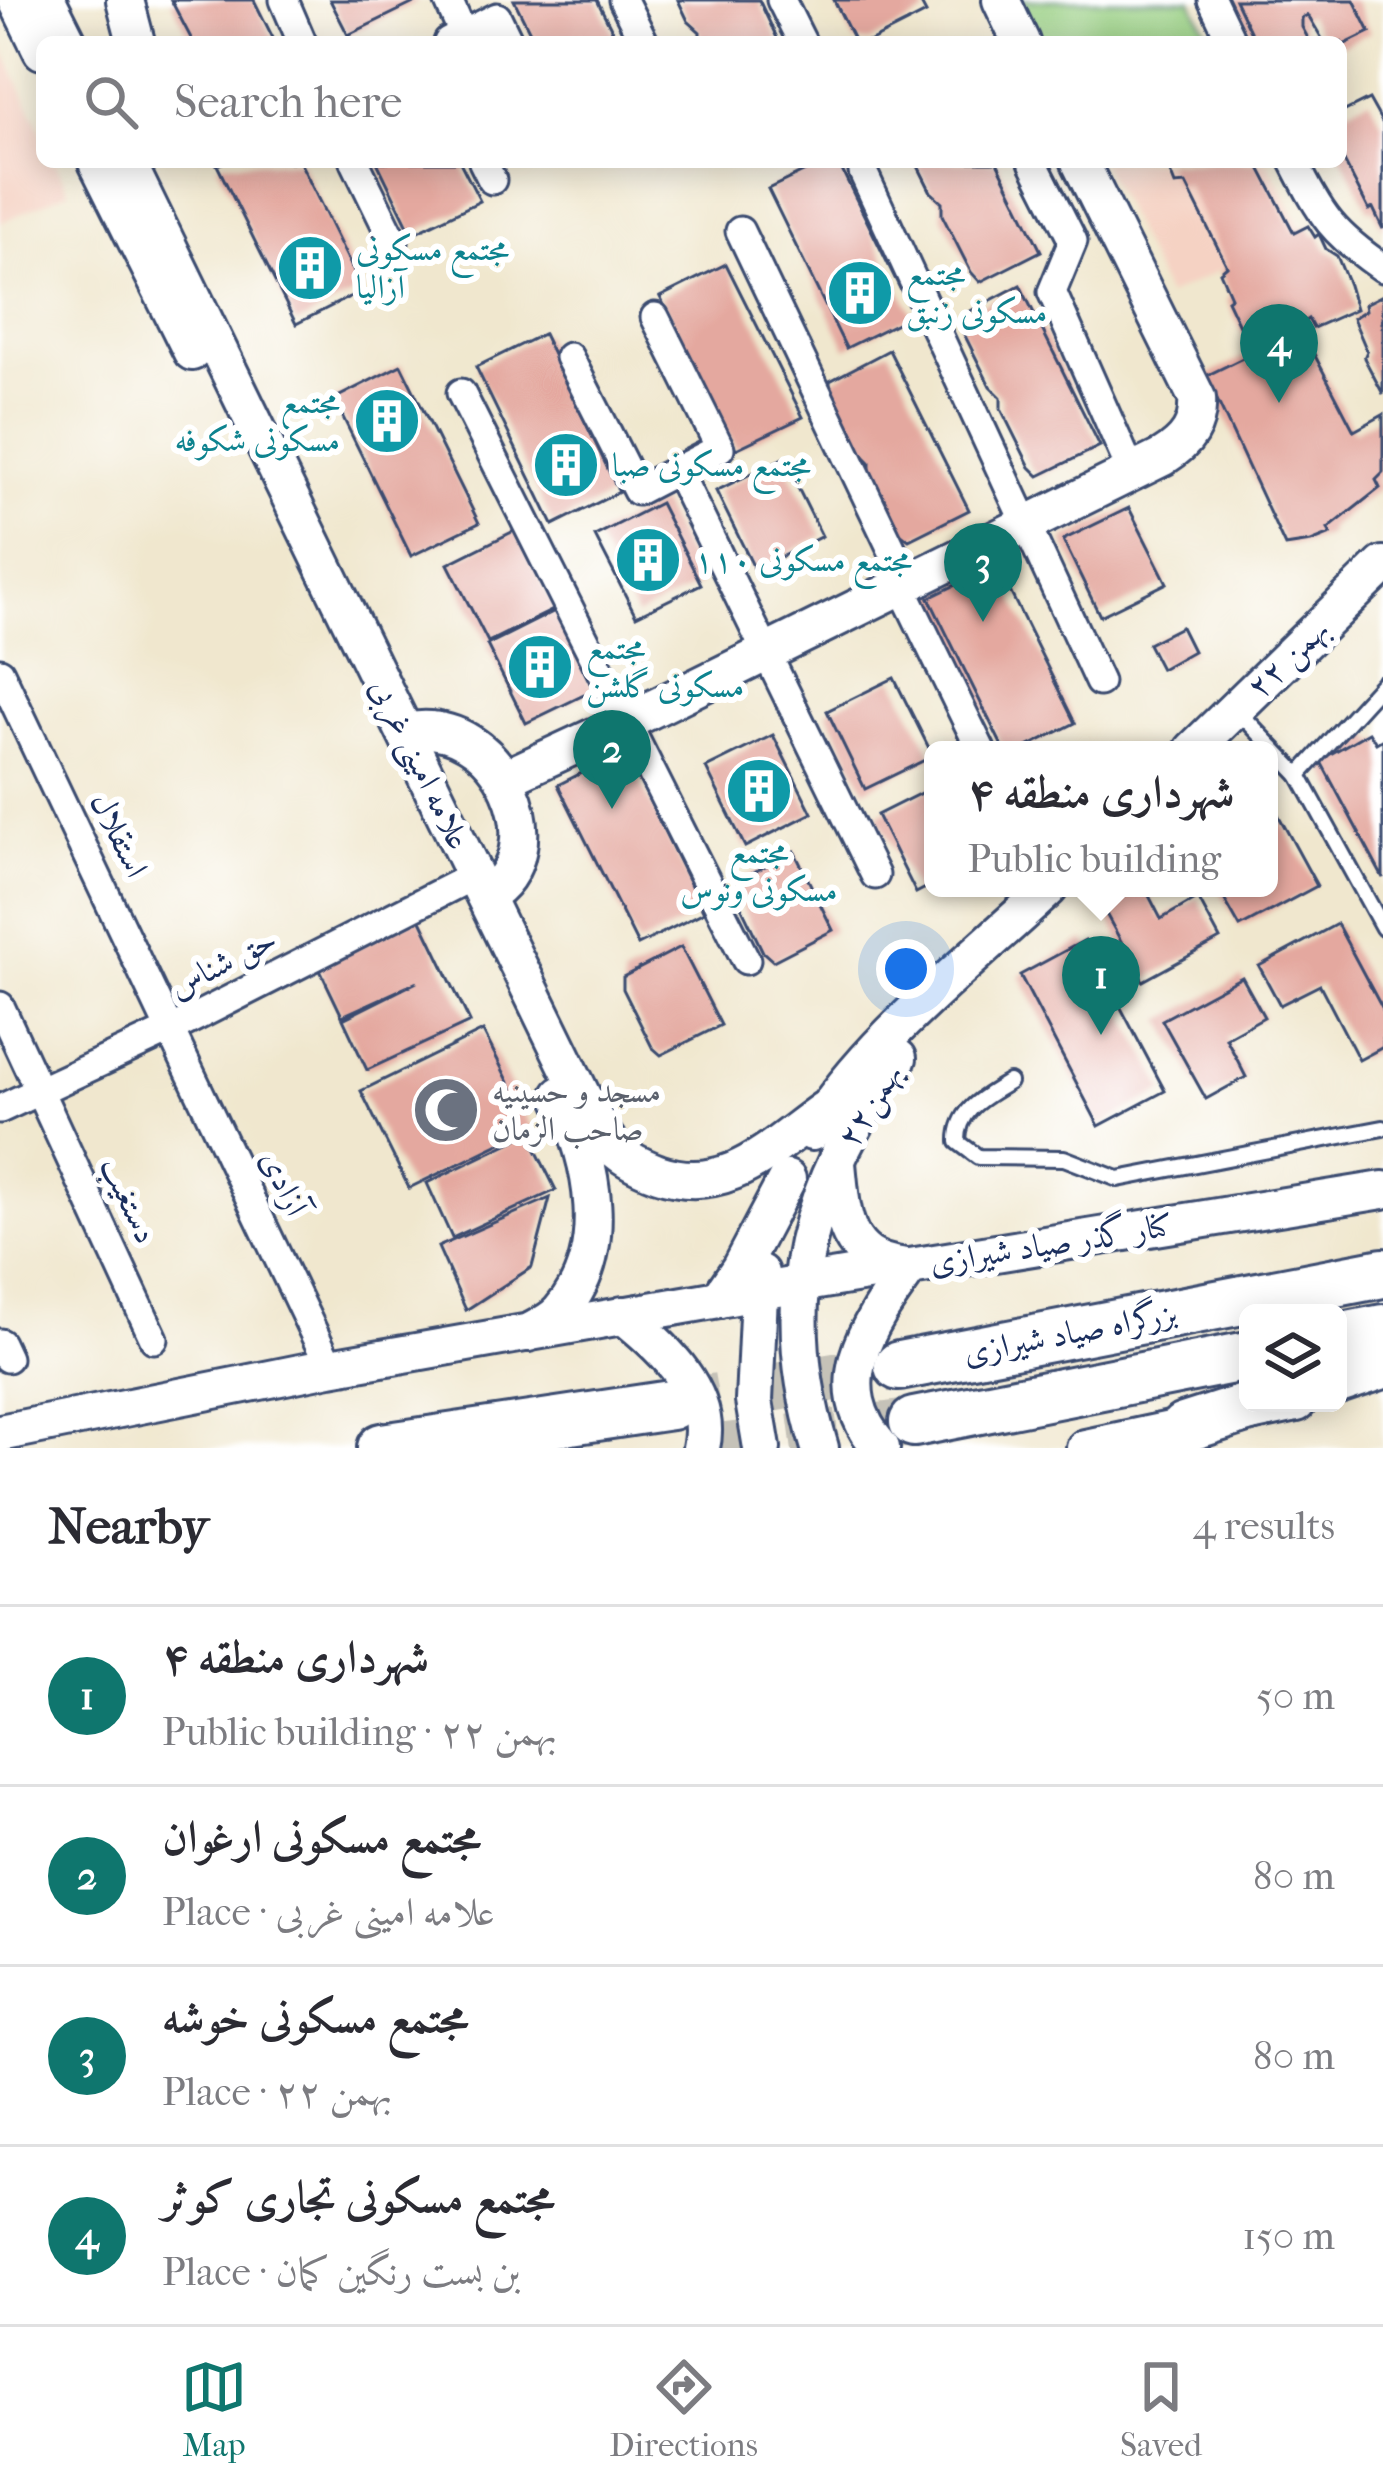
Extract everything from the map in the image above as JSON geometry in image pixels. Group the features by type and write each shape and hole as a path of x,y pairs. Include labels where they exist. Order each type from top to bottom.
{"highway":[{"name":"بزرگراه صیاد شیرازی","path":"898,1366 1383,1274"},
{"path":"1347,1336 1383,1329"},
{"name":"بزرگراه صیاد شیرازی","path":"897,1435 1239,1358"},
{"path":"1347,1376 1383,1364"},
{"path":"382,1448 671,1405"},
{"path":"1184,1428 1239,1410"}],"main road":[{"path":"17,0 36,39"},
{"path":"47,0 65,36"},
{"path":"125,0 134,36"},
{"path":"1000,0 1018,36"},
{"name":"علامه امینی غربی","path":"100,168 611,1146 667,1176 709,1180 742,1167 824,1110"},
{"name":"علامه امینی غربی","path":"130,168 405,732 566,1104 591,1183 593,1230 582,1275 558,1315 528,1333"},
{"path":"505,778 1181,445 1197,419 1197,398 1083,168"},
{"name":"۲۲ بهمن","path":"1202,741 1383,566"},
{"path":"405,732 438,728 456,735 478,747 505,778 514,802 516,856 507,880 472,885"},
{"path":"718,1299 740,1268 824,1110 883,1043 1039,897"},
{"name":"۲۲بهمن","path":"820,1448 803,1392 798,1286 824,1185 859,1112 987,947"},
{"path":"836,1160 847,1225 858,1248 878,1262 910,1268 858,1349 854,1382 860,1414 897,1435"},
{"path":"762,1448 754,1401 756,1292 787,1180"},
{"name":"کنار گذر صیاد شیرازی","path":"0,1433 330,1367 836,1276 1383,1190"},
{"path":"623,1316 653,1339 698,1398 704,1434 701,1448"},
{"path":"1347,1392 1383,1384"},
{"path":"1085,1448 1256,1412"}],"street":[{"path":"284,0 299,36"},
{"path":"448,0 456,36"},
{"path":"623,0 641,36"},
{"path":"781,0 799,36"},
{"path":"1212,0 1229,36"},
{"path":"460,36 496,17 506,36"},
{"path":"358,168 394,242"},
{"path":"1036,168 1073,241 1052,292 1132,472"},
{"path":"1297,168 1322,218 1343,240 1383,268"},
{"path":"863,172 1100,682"},
{"path":"740,231 908,583 908,600 977,741"},
{"path":"569,357 637,491 720,448 655,317"},
{"path":"461,393 746,960"},
{"path":"677,470 875,875"},
{"name":"استقلال","path":"0,672 172,1029"},
{"name":"حق شناس","path":"0,1109 472,885"},
{"name":"دستغیب","path":"0,1006 154,1339"},
{"name":"آزادی","path":"172,1029 330,1367"}],"lane":[{"path":"1299,775 1383,683"},
{"path":"1235,709 1266,741"},
{"path":"1278,753 1299,775 1383,928"},
{"path":"1009,1082 966,1113 958,1129 958,1142 966,1150 1000,1160 1064,1158 1118,1179 1383,1127"}],"shaded area":[{"path":"0,43 36,120 36,168 58,168 69,191 0,223"},
{"path":"1104,168 1271,168 1302,229 1167,296"}],"green space":[{"path":"1020,0 1191,0 1210,36 1037,36"}],"building":[{"path":"171,0 254,0 272,36 190,36"},
{"path":"330,0 420,0 348,35"},
{"path":"514,0 597,0 615,36 532,36"},
{"path":"678,0 759,0 776,36 700,36"},
{"path":"834,0 919,0 926,13 881,36 852,36"},
{"path":"1235,0 1354,0 1370,32 1347,43 1347,36 1320,36 1308,15 1302,18 1307,36 1252,36"},
{"path":"1369,99 1383,124 1383,229 1347,167 1347,110"},
{"path":"218,168 303,168 363,290 296,324"},
{"path":"380,168 463,168 480,201 412,234"},
{"path":"812,168 841,168 913,315 846,348 768,189"},
{"path":"919,168 1000,168 1041,251 980,282 942,215 942,202"},
{"path":"1168,168 1260,168 1294,233 1308,226 1337,256 1356,309 1313,328 1308,319 1299,325 1354,431 1383,415 1383,473 1376,480 1380,488 1328,529 1331,534 1285,546 1206,376 1247,356 1255,370 1266,366 1251,337 1246,340 1227,300 1231,297 1220,272 1227,266 1186,184 1175,185"},
{"path":"726,264 803,417 736,449 660,297"},
{"path":"1020,285 1100,446 1039,476 1030,467 1001,409 1001,397 990,386 961,328 961,316"},
{"path":"1383,295 1383,394 1364,358 1367,351 1353,318 1366,310 1365,304"},
{"path":"543,334 619,492 553,525 476,367"},
{"path":"889,350 969,510 909,540 899,532 870,474 870,462 859,451 830,393 830,381"},
{"path":"401,365 479,523 411,556 334,399"},
{"path":"783,458 822,536 755,570 716,491"},
{"name":"مجتمع مسکونی ۱۱۰","path":"660,503 701,584 636,616 595,536"},
{"path":"1129,508 1167,583 1100,616 1063,540"},
{"name":"مجتمع مسکونی گلشن","path":"516,530 555,609 488,642 448,564"},
{"path":"997,565 1075,723 1039,741 1000,741 929,598"},
{"name":"مجتمع مسکونی گلشن","path":"555,611 594,690 526,723 487,645"},
{"path":"1181,627 1193,651 1161,669 1148,644"},
{"path":"894,678 926,741 924,760 865,789 827,711"},
{"path":"1369,732 1376,743 1383,739 1383,878 1320,760"},
{"name":"مجتمع مسکونی ونوس","path":"773,735 812,813 745,847 706,768"},
{"path":"625,751 704,912 638,945 558,785"},
{"path":"924,792 924,889 916,893 877,815"},
{"path":"1278,814 1317,886 1240,927 1223,897 1278,897"},
{"path":"794,851 833,930 773,961 763,952 735,894 735,882"},
{"path":"1111,897 1150,897 1161,919 1198,898 1220,939 1143,981 1100,903"},
{"path":"419,916 470,1022 367,1070 343,1019 417,982 342,1016 318,966"},
{"path":"1337,924 1383,1010 1383,1047 1359,1060 1320,985 1280,1005 1259,966"},
{"path":"1085,940 1165,1091 1099,1126 1020,975"},
{"path":"681,947 721,1025 661,1055 652,1047 623,989 623,977"},
{"path":"1242,977 1264,1017 1226,1038 1246,1077 1206,1099 1162,1020"},
{"name":"مسجد و حسینیه صاحب الزمان","path":"483,1031 532,1128 409,1188 361,1091"},
{"path":"528,1134 556,1190 452,1238 427,1183"},
{"path":"550,1198 532,1267 466,1310 438,1247"}],"tunnel":[{"path":"671,1405 899,1366"},
{"path":"719,1448 910,1423"}],"place":[{"name":"مجتمع مسکونی آزالیا","path":"310,268"},
{"name":"مجتمع مسکونی زنبق","path":"860,293"},
{"name":"مجتمع مسکونی تجاری کوثر","path":"1279,403"},
{"name":"مجتمع مسکونی شکوفه","path":"387,421"},
{"name":"مجتمع مسکونی صبا","path":"566,465"},
{"name":"مجتمع مسکونی ۱۱۰","path":"648,560"},
{"name":"مجتمع مسکونی خوشه","path":"983,622"},
{"name":"مجتمع مسکونی گلشن","path":"540,667"},
{"name":"مجتمع مسکونی ونوس","path":"759,791"},
{"name":"مجتمع مسکونی ارغوان","path":"612,809"},
{"name":"شهرداری منطقه ۴","path":"1101,1035"},
{"name":"مسجد و حسینیه صاحب الزمان","path":"446,1110"}]}
